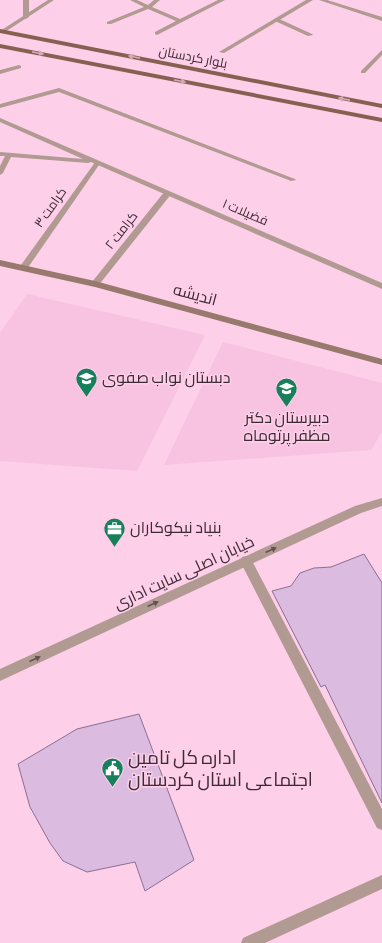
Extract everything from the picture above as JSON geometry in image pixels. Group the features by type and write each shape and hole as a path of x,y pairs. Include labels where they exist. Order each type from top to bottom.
{"main road":[{"name":"بلوار کردستان","path":"1,31 382,106"},
{"name":"بلوار کردستان","path":"0,46 382,120"}],"street":[{"path":"26,0 26,16"},
{"path":"1,31 52,0"},
{"path":"132,0 180,21"},
{"path":"109,23 148,7 158,0"},
{"path":"157,33 222,0"},
{"path":"222,52 310,0"},
{"path":"322,0 382,19"},
{"path":"277,20 310,35"},
{"path":"363,72 382,52"},
{"path":"0,72 19,68"},
{"path":"0,106 59,90 293,180"},
{"name":"فضیلات ۱","path":"0,120 382,286"},
{"name":"فضیلات ۱","path":"0,154 98,162"},
{"path":"0,173 9,155"},
{"name":"کرامت ۳","path":"24,267 98,162"},
{"name":"کرامت ۲","path":"95,284 168,193"},
{"name":"اندیشه","path":"0,262 95,284 382,362"},
{"name":"خیابان اصلی سایت اداری","path":"0,675 359,510 380,505"},
{"path":"246,561 382,823"},
{"path":"248,943 382,882"}],"shaded area":[{"name":"دبستان نواب صفوی","path":"27,294 205,335 137,471 0,461 0,333"},
{"name":"دبیرستان دکتر مظفر پرتوماه","path":"223,342 382,383 382,432 371,450 164,465"}],"building":[{"path":"364,554 382,583 382,803 325,685 321,687 272,591 291,586 300,573 314,568 331,567"},
{"path":"139,714 194,860 145,891 135,862 87,872 63,861 50,843 30,807 18,764 77,729"}],"place":[{"name":"دبستان نواب صفوی","path":"87,398"},
{"name":"دبیرستان دکتر مظفر پرتوماه","path":"287,408"},
{"name":"بنیاد نیکوکاران","path":"115,548"},
{"name":"اداره کل تامین اجتماعی استان کردستان","path":"112,788"}]}
